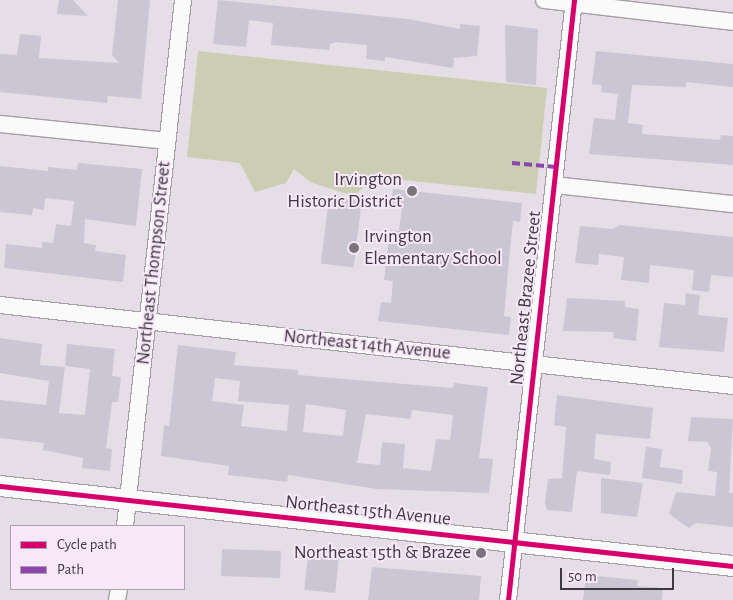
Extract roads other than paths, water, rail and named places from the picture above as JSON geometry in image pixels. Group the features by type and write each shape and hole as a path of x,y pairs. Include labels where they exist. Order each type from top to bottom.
{"street":[{"name":"Northeast Thompson Street","path":"125,525 183,0"},
{"path":"544,0 733,22"},
{"name":"Northeast Brazee Street","path":"508,600 574,2"},
{"path":"0,124 167,141"},
{"path":"554,185 733,204"},
{"name":"Northeast 14th Avenue","path":"0,305 733,386"},
{"name":"Northeast 15th Avenue","path":"0,486 733,566"}],"place":[{"name":"Irvington Historic District","path":"412,191"},
{"name":"Irvington Elementary School","path":"354,248"},
{"name":"Northeast 15th & Brazee","path":"481,553"}]}
